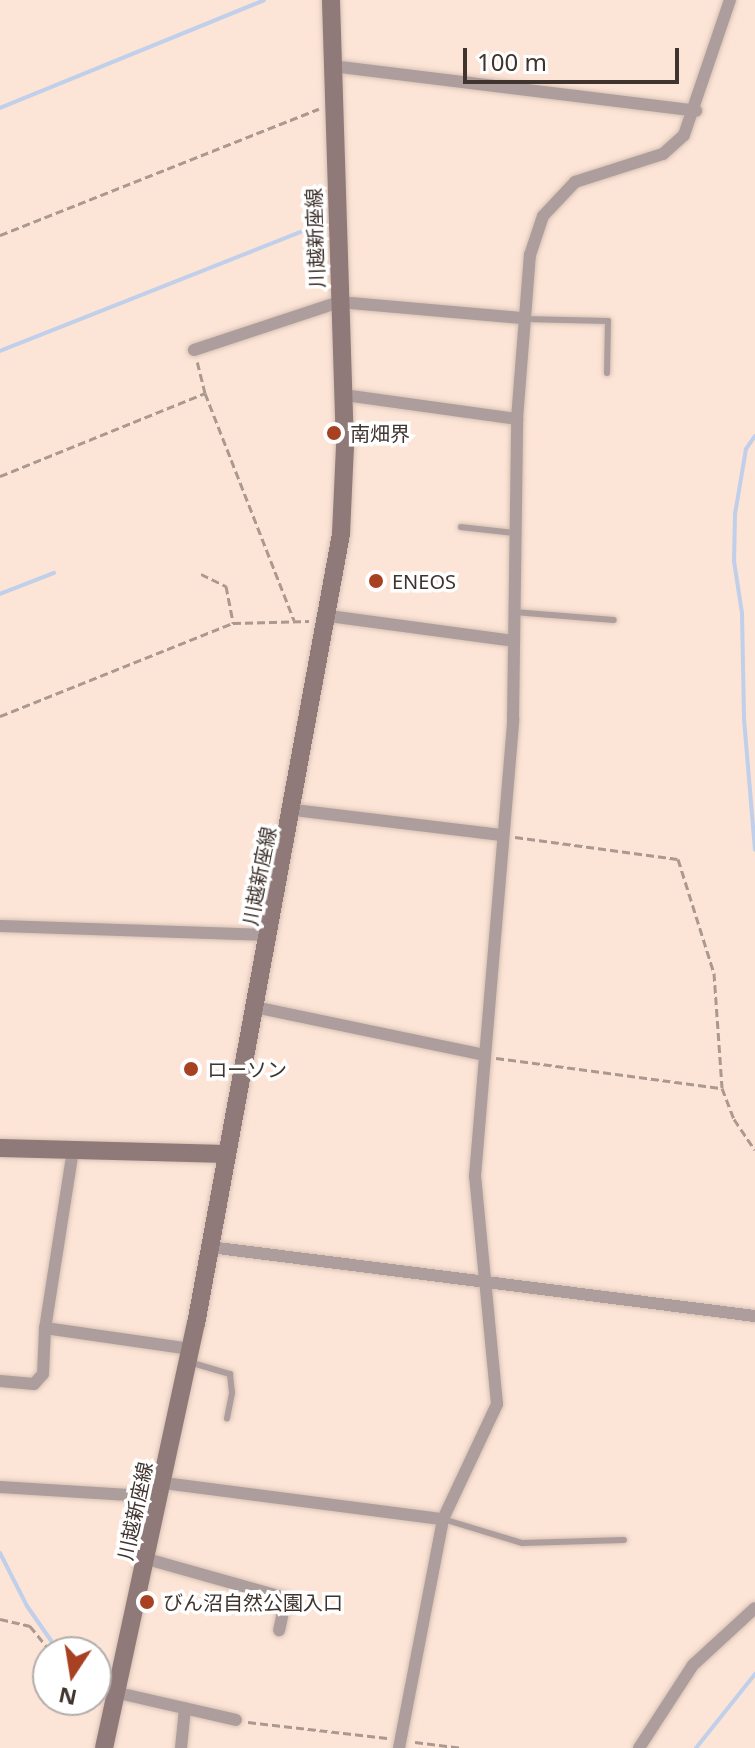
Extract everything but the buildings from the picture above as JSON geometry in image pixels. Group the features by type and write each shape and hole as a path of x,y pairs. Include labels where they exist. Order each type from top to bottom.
{"main road":[{"name":"川越新座線","path":"104,1748 189,1356 294,810 341,534 344,395 331,0"},
{"path":"0,1148 227,1154"}],"street":[{"path":"399,1744 443,1519 497,1404 475,1176 501,835 513,720 514,533 521,318 535,233 560,196 586,177 663,154 684,135 696,111 730,0"},
{"path":"332,66 696,111"},
{"path":"194,350 339,302 521,318"},
{"path":"344,395 517,419"},
{"path":"329,618 513,641"},
{"path":"294,810 501,835"},
{"path":"0,926 270,935"},
{"path":"255,1007 484,1055"},
{"path":"0,1381 34,1384 43,1374 45,1328 73,1150"},
{"path":"210,1247 487,1286 755,1316"},
{"path":"45,1328 189,1356"},
{"path":"0,1487 162,1490 443,1519"},
{"path":"147,1559 286,1598 279,1630"},
{"path":"639,1748 693,1665 755,1608"},
{"path":"114,1692 236,1720"},
{"path":"181,1748 185,1708"}],"lane":[{"path":"521,318 608,321 607,373"},
{"path":"461,527 514,533"},
{"path":"514,612 614,620"},
{"path":"189,1356 230,1374 227,1419"},
{"path":"443,1519 522,1543 624,1540"}],"path":[{"path":"0,235 333,104"},
{"path":"194,350 205,393 294,620"},
{"path":"0,476 205,393"},
{"path":"201,574 226,586 233,623"},
{"path":"0,716 233,623 329,618"},
{"path":"501,835 678,859 714,973 722,1088 734,1119 755,1150"},
{"path":"484,1055 722,1088"},
{"path":"0,1619 30,1626 38,1636"},
{"path":"236,1720 399,1744 463,1748"}],"waterway":[{"path":"0,108 264,0"},
{"path":"0,351 325,222"},
{"path":"755,436 746,449 735,514 734,561 742,613 744,719 755,850"},
{"path":"0,594 54,573"},
{"path":"0,1553 27,1606 48,1636"},
{"path":"696,1748 755,1674"}],"place":[{"name":"南畑界","path":"334,433"},
{"name":"ENEOS","path":"376,581"},
{"name":"ローソン","path":"191,1069"},
{"name":"びん沼自然公園入口","path":"147,1602"}]}
